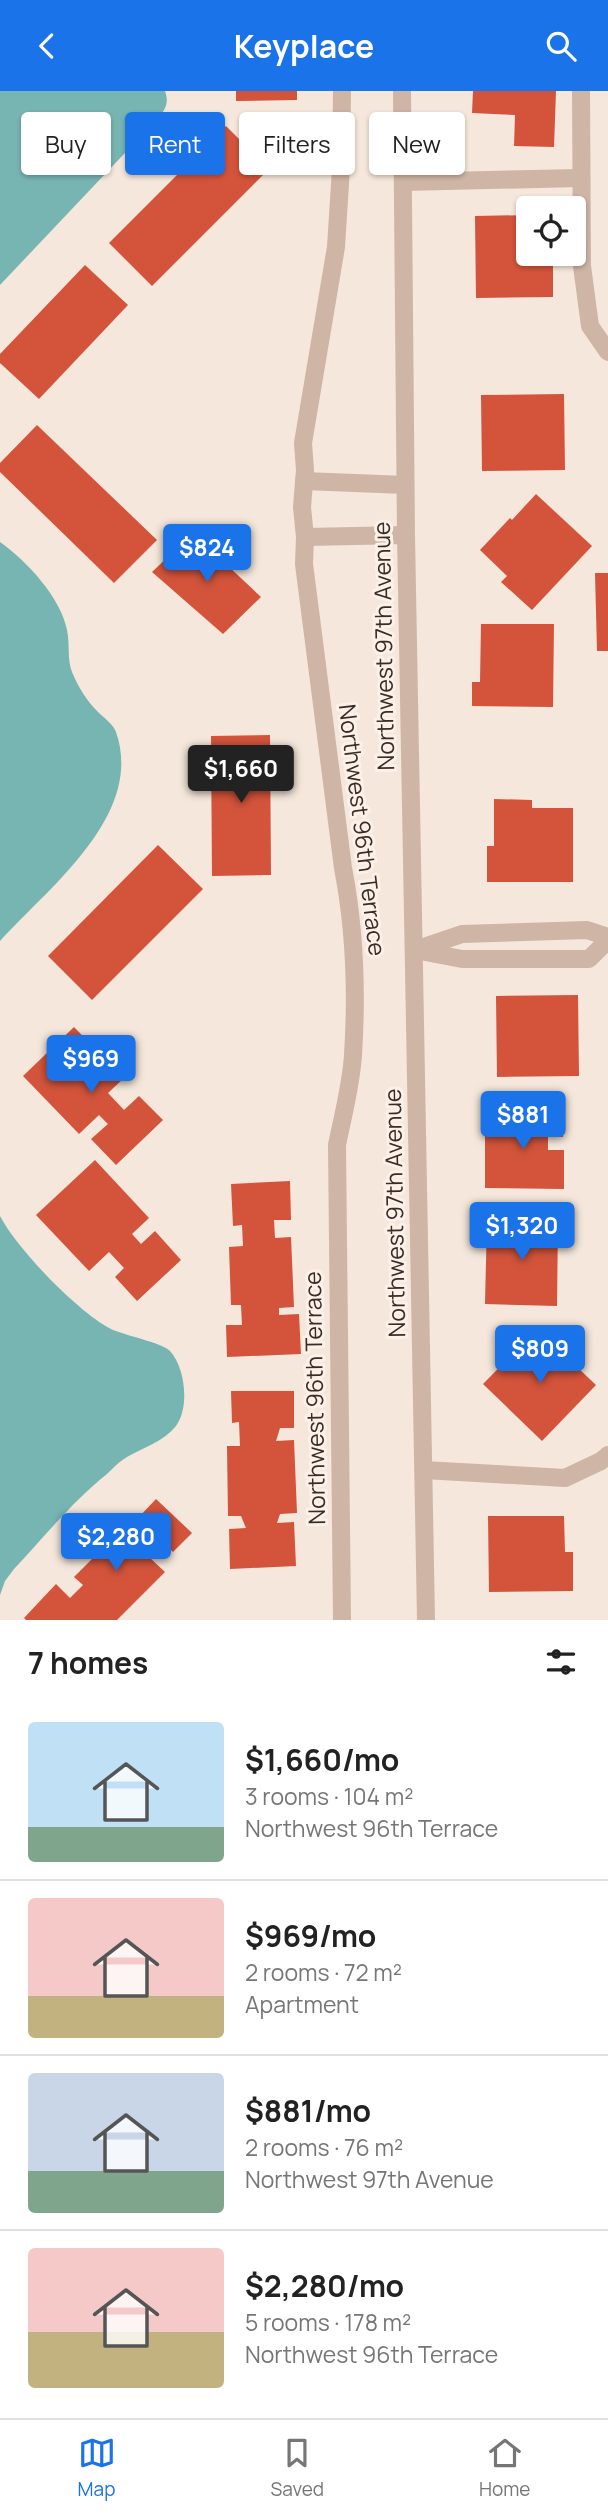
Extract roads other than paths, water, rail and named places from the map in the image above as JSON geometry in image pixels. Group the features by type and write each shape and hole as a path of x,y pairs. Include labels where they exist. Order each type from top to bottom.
{"street":[{"name":"Northwest 96th Terrace","path":"342,91 336,247 303,443 302,507 304,564 343,868 352,916 355,970 353,1055 349,1090 337,1145 342,1620"},
{"name":"Northwest 97th Avenue","path":"402,91 405,485 426,1620"},
{"path":"581,91 582,266 590,326 608,352"},
{"path":"403,182 580,178"},
{"path":"304,481 405,485"},
{"path":"305,537 406,535"},
{"path":"587,930 608,938 589,959 462,959 415,950 462,934 587,930"},
{"path":"424,1470 565,1478 608,1455"}],"water":[{"path":"0,91 165,91 167,102 162,112 125,112 125,153 111,168 111,112 21,112 21,175 104,175 0,285"},
{"path":"0,542 21,559 58,605 67,630 72,672 94,708 115,729 121,763 117,792 105,821 87,848 0,941"},
{"path":"0,1216 34,1262 97,1321 170,1351 182,1377 184,1398 180,1418 171,1432 133,1453 82,1496 14,1569 5,1581 0,1595"}]}
